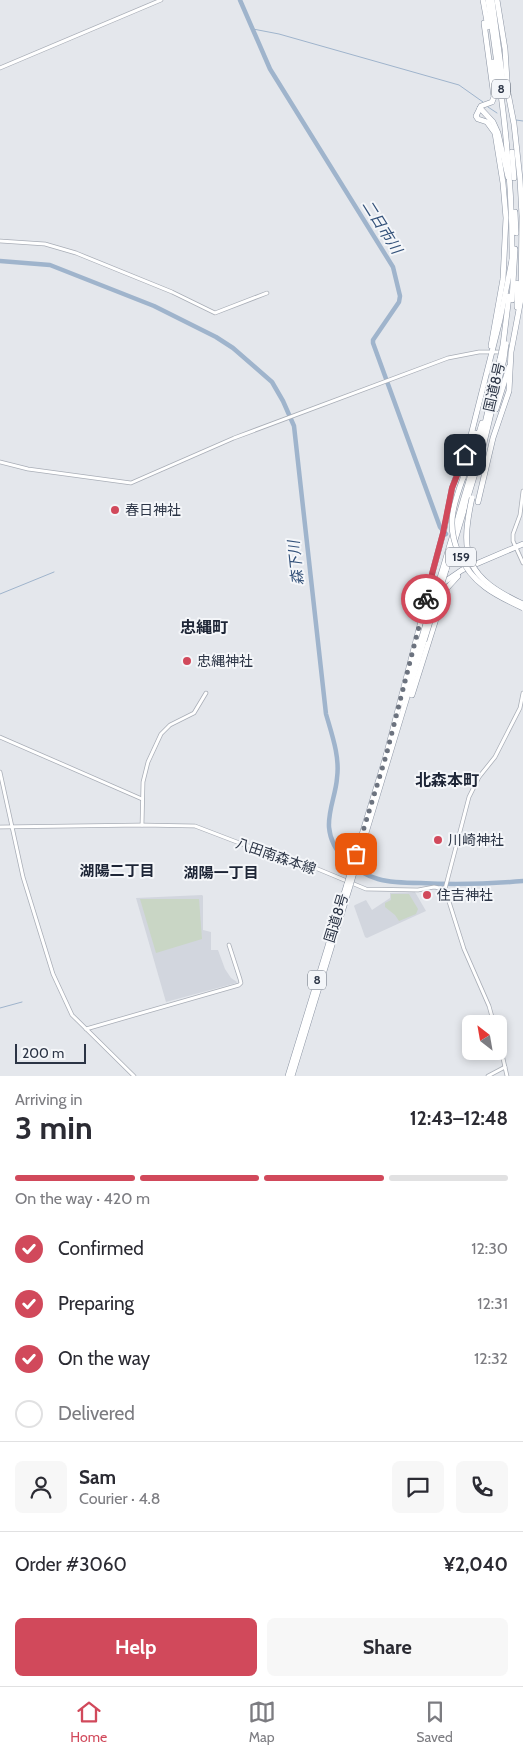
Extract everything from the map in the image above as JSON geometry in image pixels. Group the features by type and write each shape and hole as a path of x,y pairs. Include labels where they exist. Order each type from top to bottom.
{"highway":[{"path":"483,0 505,137 509,151"},
{"name":"国道8号","path":"490,0 509,151 513,263"},
{"name":"国道8号","path":"480,456 505,344 516,221 514,168 490,0"},
{"path":"497,0 505,49 514,168"},
{"path":"484,23 494,97 492,102 482,107 476,113 476,118 487,122 495,132 506,218 502,279 490,345 491,352"},
{"path":"478,502 491,447 509,392 511,352 521,299 522,216 520,179 508,94"},
{"path":"482,107 482,111 493,122 498,133 512,204"},
{"path":"513,263 517,304 516,325"},
{"path":"424,609 432,588 432,574 444,531 452,488 470,439 513,263"},
{"name":"国道8号","path":"357,855 394,742 444,569 468,499 502,359"},
{"name":"8","path":"483,447 485,446 512,359"},
{"path":"463,478 483,401 484,384"},
{"name":"159","path":"493,392 457,494 452,522 453,531 460,556 466,566 484,586 523,608"},
{"name":"159","path":"480,456 482,458 468,499 465,535 470,560 479,575 486,582 523,604"},
{"name":"8","path":"386,756 424,609 430,596 441,584 462,570 523,544"},
{"name":"8","path":"394,742 444,596 453,580 476,564"},
{"name":"国道8号","path":"292,1076 386,756 423,641"},
{"name":"国道8号","path":"288,1076 348,885"}],"street":[{"path":"0,68 161,0"},
{"path":"0,241 45,244 76,253 172,292 215,313 266,293"},
{"path":"0,462 28,469 131,483 234,438 387,380 465,354 511,352"},
{"path":"523,491 520,515 513,534 513,541 523,563"},
{"path":"142,825 145,772 161,734 170,725 194,713 206,693"},
{"path":"492,1015 464,949 445,889 470,793 479,777 495,757 520,708 523,693"},
{"path":"0,737 142,799"},
{"path":"0,772 23,877 50,968 70,1012 134,1076"},
{"name":"八田南森本線","path":"0,827 195,826 242,844 296,860 366,889 418,890 434,887 445,889"},
{"path":"86,1029 239,985 241,983 229,945"},
{"path":"503,1060 507,1076"},
{"path":"488,1076 505,1067"}],"shaded area":[{"path":"415,892 426,911 367,938 365,937 355,905 366,900 372,910 390,898 390,893"},
{"path":"202,895 203,930 211,932 211,950 218,950 225,969 231,978 237,982 166,1002 136,898"}],"green space":[{"path":"391,894 409,894 418,909 416,914 399,921 385,907 385,903 391,900"},
{"path":"140,899 199,899 202,939 156,953"}],"waterway":[{"name":"二日市川","path":"240,0 270,69 393,267 400,296 399,302 373,340 373,343 440,527 446,534"},
{"path":"253,29 279,34 459,85 483,102"},
{"path":"488,107 497,113"},
{"path":"516,120 523,121"},
{"name":"森下川","path":"0,261 50,265 154,306 216,337 233,348 272,382 294,426 326,714 335,746 338,770 329,821 334,845 339,853 361,872 383,880 404,883 459,884 523,881"},
{"path":"0,594 54,572"},
{"path":"0,1008 22,1002"}],"way so far":[{"path":"356,854 386,756 426,599"}],"place":[{"name":"春日神社","path":"115,510"},
{"name":"忠縄神社","path":"187,661"},
{"name":"川崎神社","path":"438,840"},
{"name":"住吉神社","path":"427,895"}],"district":[{"name":"忠縄町","path":"204,627"},
{"name":"北森本町","path":"447,780"},
{"name":"湖陽二丁目","path":"117,871"},
{"name":"湖陽一丁目","path":"221,873"}],"route":[{"path":"426,599 432,588 432,574 454,479 465,455"}]}
